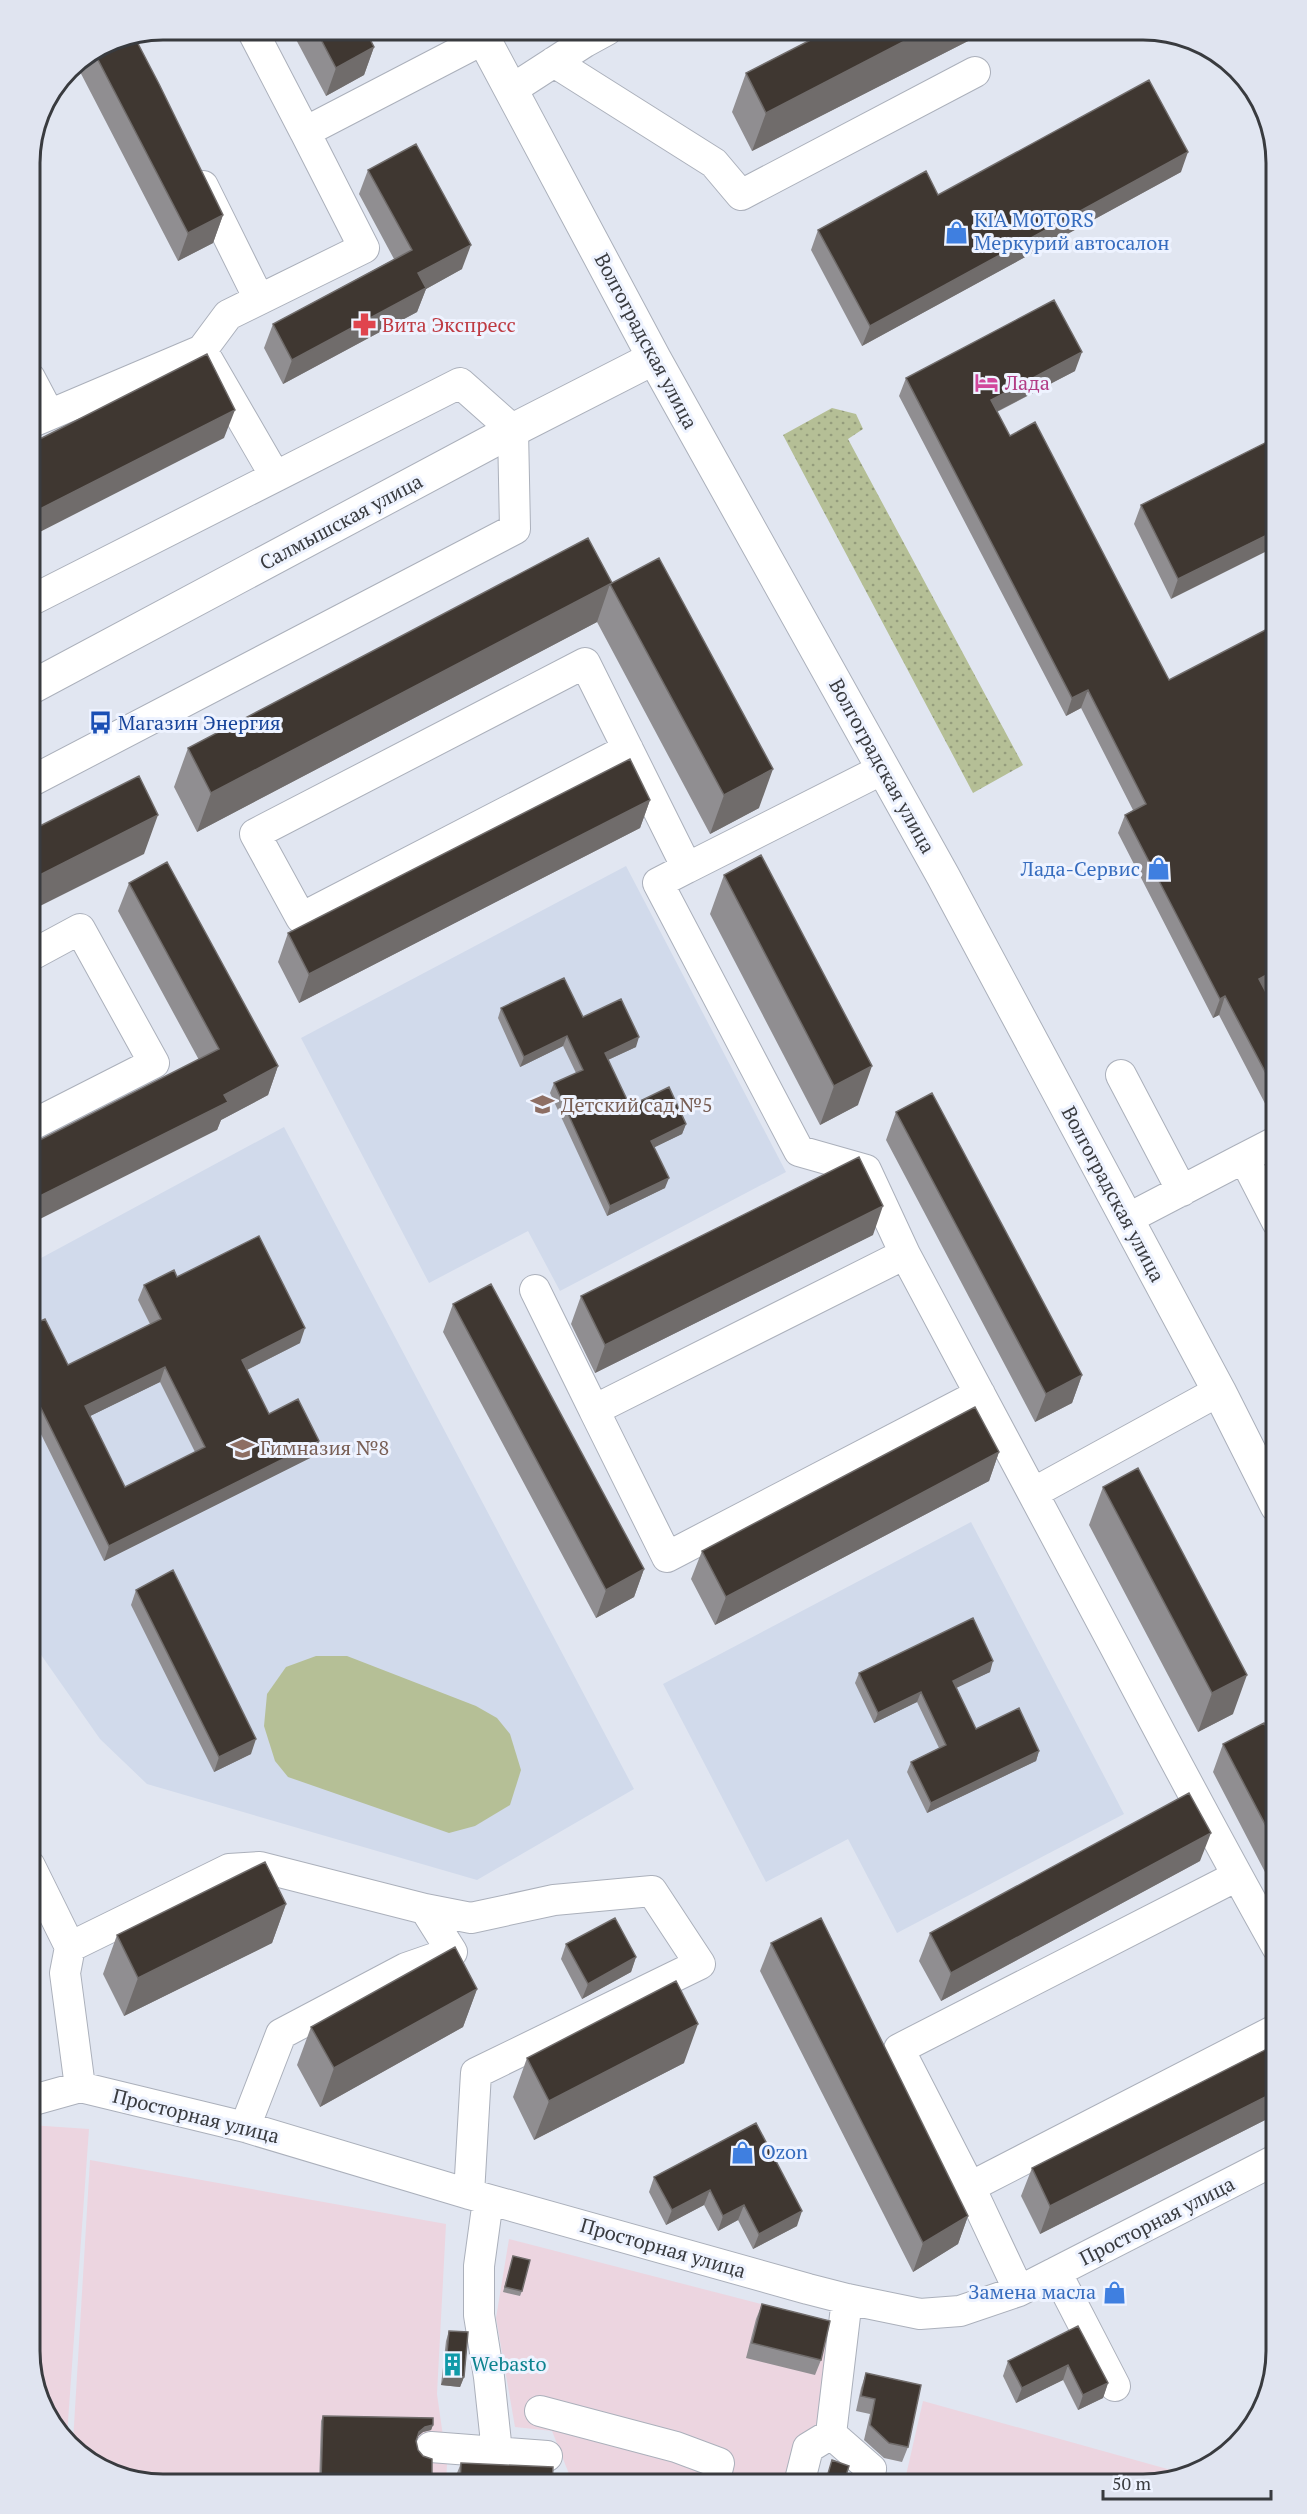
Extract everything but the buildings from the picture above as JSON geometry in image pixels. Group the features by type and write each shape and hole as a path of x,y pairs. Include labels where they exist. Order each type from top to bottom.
{"main road":[{"name":"Волгоградская улица","path":"485,40 654,358 943,876 1219,1391 1266,1484"},
{"name":"Салмышская улица","path":"41,682 513,430 654,358"}],"street":[{"path":"41,418 202,350 228,315 364,248 257,40"},
{"path":"305,132 471,40"},
{"path":"511,90 582,40"},
{"path":"554,62 714,163 741,195 975,72"},
{"path":"192,162 259,299"},
{"path":"202,350 275,476"},
{"path":"41,595 460,383 513,430 514,529 41,776"},
{"path":"628,749 301,918 255,834 585,663 628,749 687,868"},
{"path":"883,769 658,884 799,1150 866,1170 905,1254 1266,1927"},
{"path":"41,950 80,929 154,1063 41,1121"},
{"path":"1121,1075 1182,1191"},
{"path":"1127,1219 1266,1147"},
{"path":"1244,1158 1266,1200"},
{"path":"594,1410 905,1254"},
{"path":"535,1290 667,1557 980,1394"},
{"path":"1033,1493 1219,1391"},
{"path":"70,1947 229,1869 260,1867 425,1910 471,1918 554,1900 652,1891 700,1964 476,2073 479,2315 489,2377 496,2452"},
{"path":"1019,2291 899,2049 1237,1876"},
{"path":"40,1887 70,1947 65,1973 80,2087"},
{"path":"245,2127 281,2034 406,1968 452,1952 425,1910"},
{"path":"969,2187 1266,2035"},
{"name":"Просторная улица","path":"40,2098 80,2087 245,2127 479,2197 847,2300 920,2314 960,2311 1019,2291 1266,2165"},
{"path":"1056,2272 1115,2386"},
{"path":"831,2433 847,2300"},
{"path":"540,2411 676,2447 719,2463 716,2474"},
{"path":"802,2474 808,2448 831,2433"},
{"path":"831,2433 870,2469 869,2474"},
{"path":"431,2447 547,2456"}],"shaded area":[{"name":"Детский сад №5","path":"626,866 786,1172 560,1291 528,1231 429,1283 301,1038"},
{"name":"Гимназия №8","path":"284,1127 634,1789 477,1880 147,1784 100,1739 40,1654 40,1258"},
{"path":"971,1522 1124,1814 897,1933 848,1839 766,1882 663,1684"},
{"path":"40,2126 89,2129 68,2428 50,2398 43,2375 40,2351"},
{"path":"90,2160 446,2224 437,2394 447,2473 155,2473 139,2471 109,2461 88,2448 73,2435"},
{"path":"509,2239 835,2323 812,2474 569,2473 552,2431 515,2427 496,2318"},
{"path":"923,2401 1171,2470 1144,2474 906,2474"}],"green space":[{"path":"832,408 856,414 863,429 848,439 1023,765 973,793 783,435"},
{"path":"316,1656 347,1656 476,1706 497,1718 510,1734 521,1770 510,1805 475,1826 449,1833 288,1777 275,1761 264,1726 267,1694 286,1667"}],"place":[{"name":"KIA MOTORS Меркурий автосалон","path":"956,232"},
{"name":"Вита Экспресс","path":"364,325"},
{"name":"Лада","path":"987,383"},
{"name":"Магазин Энергия","path":"100,723"},
{"name":"Лада-Сервис","path":"1158,869"},
{"name":"Детский сад №5","path":"543,1105"},
{"name":"Гимназия №8","path":"242,1448"},
{"name":"Ozon","path":"743,2152"},
{"name":"Замена масла","path":"1114,2292"},
{"name":"Webasto","path":"453,2364"}]}
